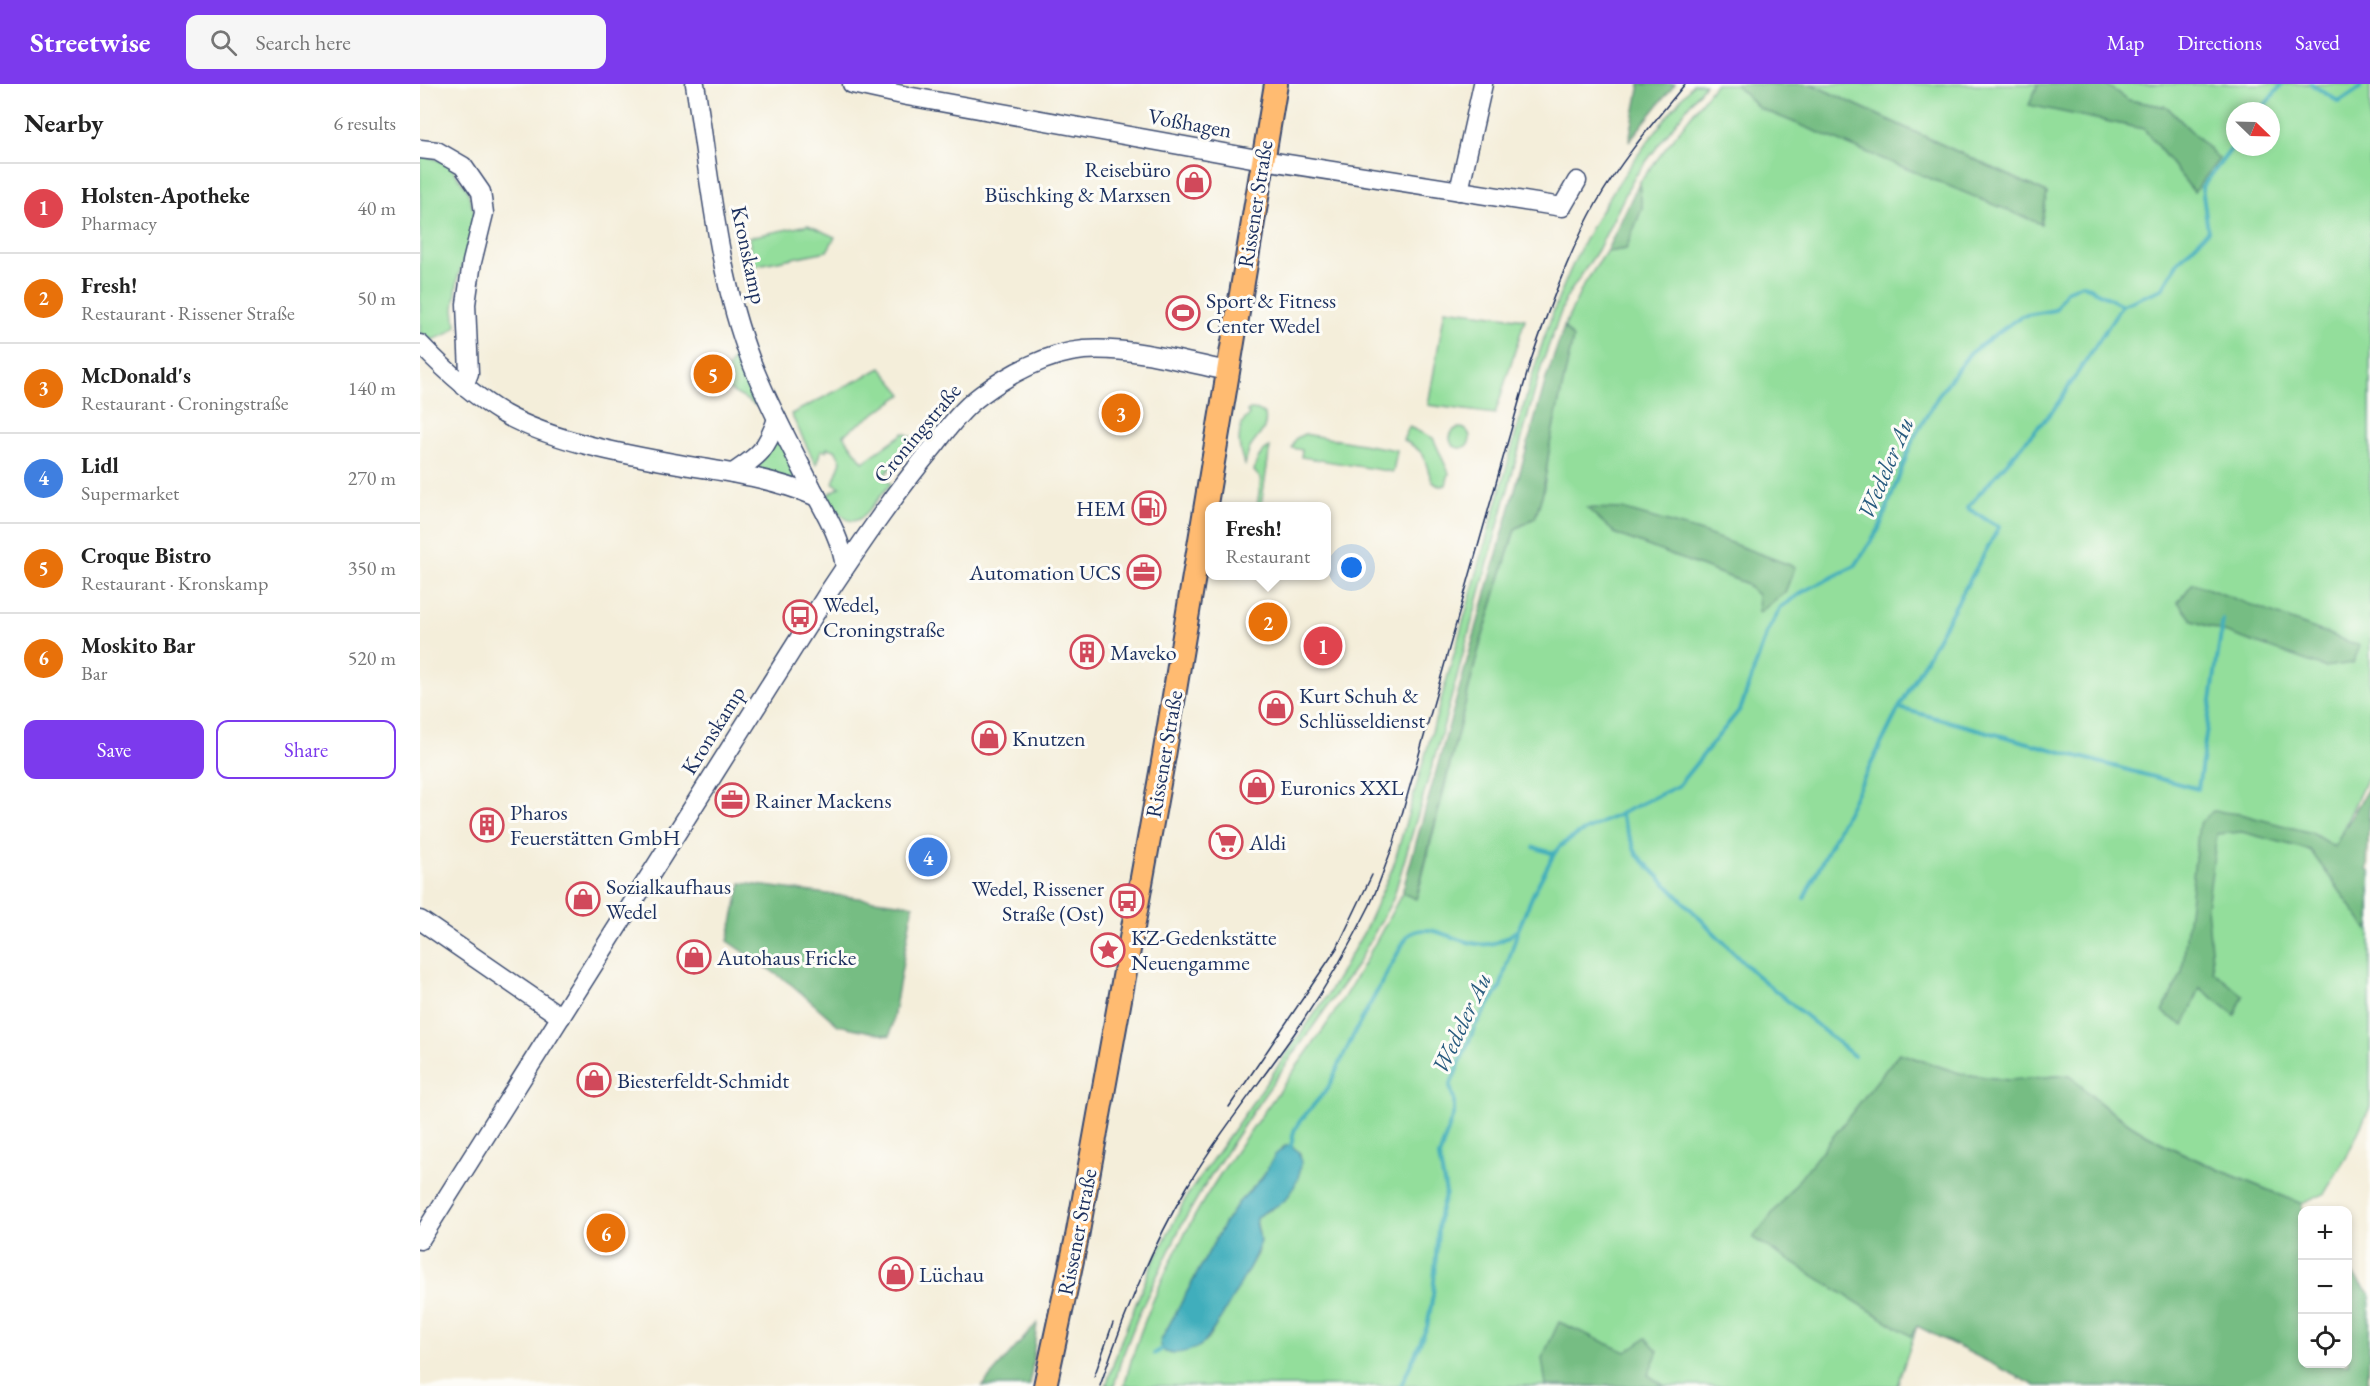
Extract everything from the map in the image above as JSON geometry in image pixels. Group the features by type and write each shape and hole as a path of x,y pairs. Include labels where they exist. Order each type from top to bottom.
{"main road":[{"name":"Rissener Straße","path":"1205,502 1276,84"},
{"name":"Rissener Straße","path":"1045,1386 1099,1118 1162,765 1205,504"}],"street":[{"name":"Kronskamp","path":"420,1240 845,567 839,537 777,419 751,360 726,278 695,84"},
{"name":"Voßhagen","path":"852,84 1263,160 1562,207 1577,181"},
{"path":"1460,191 1483,84"},
{"path":"420,148 437,151 463,166 481,192 484,213 472,262 466,304 469,373 464,386"},
{"path":"420,344 464,386 504,414 554,435 665,461 733,473 795,488 817,497"},
{"name":"Croningstraße","path":"845,567 875,522 951,425 980,396 1016,373 1048,359 1082,350 1115,349 1227,371"},
{"path":"733,473 759,456 770,439 777,419"},
{"path":"832,525 856,531 875,522"},
{"path":"420,920 561,1017"}],"green space":[{"path":"1640,84 1675,84 1629,141"},
{"path":"1693,84 1705,84 1633,179 1598,250 1566,298 1542,364 1440,739 1393,899 1356,966 1253,1111 1209,1178 1182,1224 1140,1311 1121,1360 1114,1386 1106,1386 1122,1338 1150,1269 1187,1196 1327,996 1364,932 1393,867 1528,390 1560,293 1589,232 1612,193 1651,137"},
{"path":"1715,84 1735,84 1740,89 2041,224 2047,193 1811,84 2038,84 2030,105 2144,129 2194,192 2218,158 2167,107 2128,100 2105,84 2370,84 2370,771 2335,847 2370,890 2370,1107 2346,1158 2324,1194 2302,1204 2209,1165 2149,1135 2120,1118 2070,1075 2008,1080 1962,1074 1899,1053 1911,1336 1917,1326 1897,1386 1124,1386 1151,1304 1204,1200 1336,1011 1402,893 1417,898 1478,652 1515,529 1535,518 1543,492 1551,438 1573,338 1564,327 1583,286 1606,252 1626,249 1642,208 1639,183","holes":["1760,554 1794,567 1785,592 1758,595 1745,583 1681,558","1287,1145 1300,1153 1300,1170 1294,1185 1279,1204 1256,1218 1260,1240 1258,1252 1208,1339 1200,1346 1181,1352 1161,1340 1224,1224 1238,1203 1262,1178 1283,1147"]},
{"path":"1735,84 1811,84 2047,193 2041,224 1759,108"},
{"path":"2038,84 2105,84 2128,100 2167,107 2219,159 2194,192 2144,129 2029,105"},
{"path":"420,154 448,163 467,189 475,215 470,243 458,277 454,309 456,326 447,334 432,340 420,333"},
{"path":"1639,183 1642,208 1626,249 1606,252"},
{"path":"808,225 835,237 827,251 753,266 749,237"},
{"path":"1445,309 1525,319 1495,414 1428,405"},
{"path":"1564,327 1573,338 1551,438 1543,492 1535,518 1515,529 1478,652 1416,899 1402,893 1546,379"},
{"path":"734,357 759,404 757,406 719,384"},
{"path":"881,368 903,394 843,435 863,462 904,433 915,439 883,477 891,484 867,512 853,521 837,510 827,495 840,487 833,483 841,461 835,450 827,448 826,451 821,450 816,465 791,414"},
{"path":"1247,411 1265,414 1265,425 1249,450 1245,465 1239,439 1241,426 1249,415"},
{"path":"1409,427 1433,438 1449,473 1446,485 1440,486 1432,481 1423,455 1403,440"},
{"path":"1460,428 1467,431 1470,438 1467,445 1460,448 1453,445 1450,438 1453,431"},
{"path":"1304,434 1397,450 1393,472 1301,457 1302,450 1292,448 1295,439"},
{"path":"784,442 803,483 761,472 758,464 774,443"},
{"path":"1270,447 1262,502 1258,502 1261,479 1254,471 1264,451"},
{"path":"1587,508 1622,509 1699,531 1795,567 1785,592 1759,613 1758,595 1745,583 1616,534"},
{"path":"2193,583 2360,646 2353,663 2324,667 2193,621 2178,602"},
{"path":"2370,785 2367,870 2370,872 2370,927 2368,930 2310,850 2242,832 2217,834 2207,907 2213,971 2243,996 2235,1015 2200,988 2184,1026 2162,1012 2182,973 2199,824 2213,811 2240,814 2312,833 2334,847"},
{"path":"741,883 913,905 890,1036 838,1025 792,985 728,941"},
{"path":"1899,1053 1962,1074 2008,1080 2070,1075 2094,1098 2149,1136 2209,1166 2302,1204 2298,1206 2298,1368 2352,1368 2352,1273 2370,1294 2368,1386 2036,1386 1917,1326 1911,1336 1753,1238"},
{"path":"1559,1322 1626,1352 1646,1338 1658,1351 1648,1375 1665,1386 1546,1386 1542,1358"},
{"path":"1037,1323 1030,1386 982,1386"}],"water":[{"path":"1287,1145 1299,1154 1301,1162 1298,1179 1284,1201 1256,1218 1259,1245 1233,1298 1201,1345 1184,1352 1165,1352 1160,1344 1161,1340 1224,1224 1238,1203 1262,1178 1275,1155"}],"waterway":[{"name":"Wedeler Au","path":"2267,102 2282,84"},
{"name":"Wedeler Au","path":"2311,84 2339,102 2360,88 2361,84"},
{"name":"Wedeler Au","path":"1401,1386 1427,1327 1433,1295 1439,1216 1446,1193 1439,1157 1454,1112 1454,1100 1450,1086 1475,1026 1500,988 1518,930 1534,892 1554,854 1560,846 1578,834 1678,786 1741,708 1766,635 1781,607 1804,591 1855,566 1879,529 1913,439 1940,393 1970,353 2021,316 2055,310 2066,291 2082,284 2122,305 2162,289 2178,262 2208,231 2202,187 2226,156"},
{"path":"1804,898 1899,708 1999,527 1967,508 2054,409 2122,305"},
{"path":"1899,708 2198,789 2223,619"},
{"path":"1620,813 1637,855 1753,972 1854,1056"},
{"name":"Wedeler Au","path":"1534,847 1554,854"},
{"path":"1291,1146 1294,1131 1328,1088 1355,1032 1407,936 1419,930 1431,930 1471,943 1485,944 1500,941 1516,931"},
{"path":"1154,1354 1162,1349"}],"tram line":[{"path":"1100,1386 1138,1284 1187,1187 1212,1147 1315,1003 1344,955 1373,898 1393,846 1530,363 1552,302 1568,261 1597,202 1639,141 1685,84"},
{"path":"1229,1107 1337,948 1372,875"},
{"path":"1094,1377 1113,1323"}],"place":[{"name":"Reisebüro Büschking & Marxsen","path":"1194,182"},
{"name":"Sport & Fitness Center Wedel","path":"1183,313"},
{"name":"Croque Bistro","path":"713,374"},
{"name":"McDonald's","path":"1121,413"},
{"name":"HEM","path":"1149,508"},
{"name":"Automation UCS","path":"1144,572"},
{"name":"Wedel, Croningstraße","path":"800,617"},
{"name":"Fresh!","path":"1268,622"},
{"name":"Holsten-Apotheke","path":"1323,646"},
{"name":"Maveko","path":"1087,652"},
{"name":"Kurt Schuh & Schlüsseldienst","path":"1276,708"},
{"name":"Knutzen","path":"989,738"},
{"name":"Euronics XXL","path":"1257,787"},
{"name":"Rainer Mackens","path":"732,800"},
{"name":"Pharos Feuerstätten GmbH","path":"487,825"},
{"name":"Aldi","path":"1226,842"},
{"name":"Lidl","path":"928,857"},
{"name":"Sozialkaufhaus Wedel","path":"583,899"},
{"name":"Wedel, Rissener Straße (Ost)","path":"1127,901"},
{"name":"KZ-Gedenkstätte Neuengamme","path":"1108,950"},
{"name":"Autohaus Fricke","path":"694,957"},
{"name":"Biesterfeldt-Schmidt","path":"594,1080"},
{"name":"Moskito Bar","path":"606,1233"},
{"name":"Lüchau","path":"896,1274"}]}
